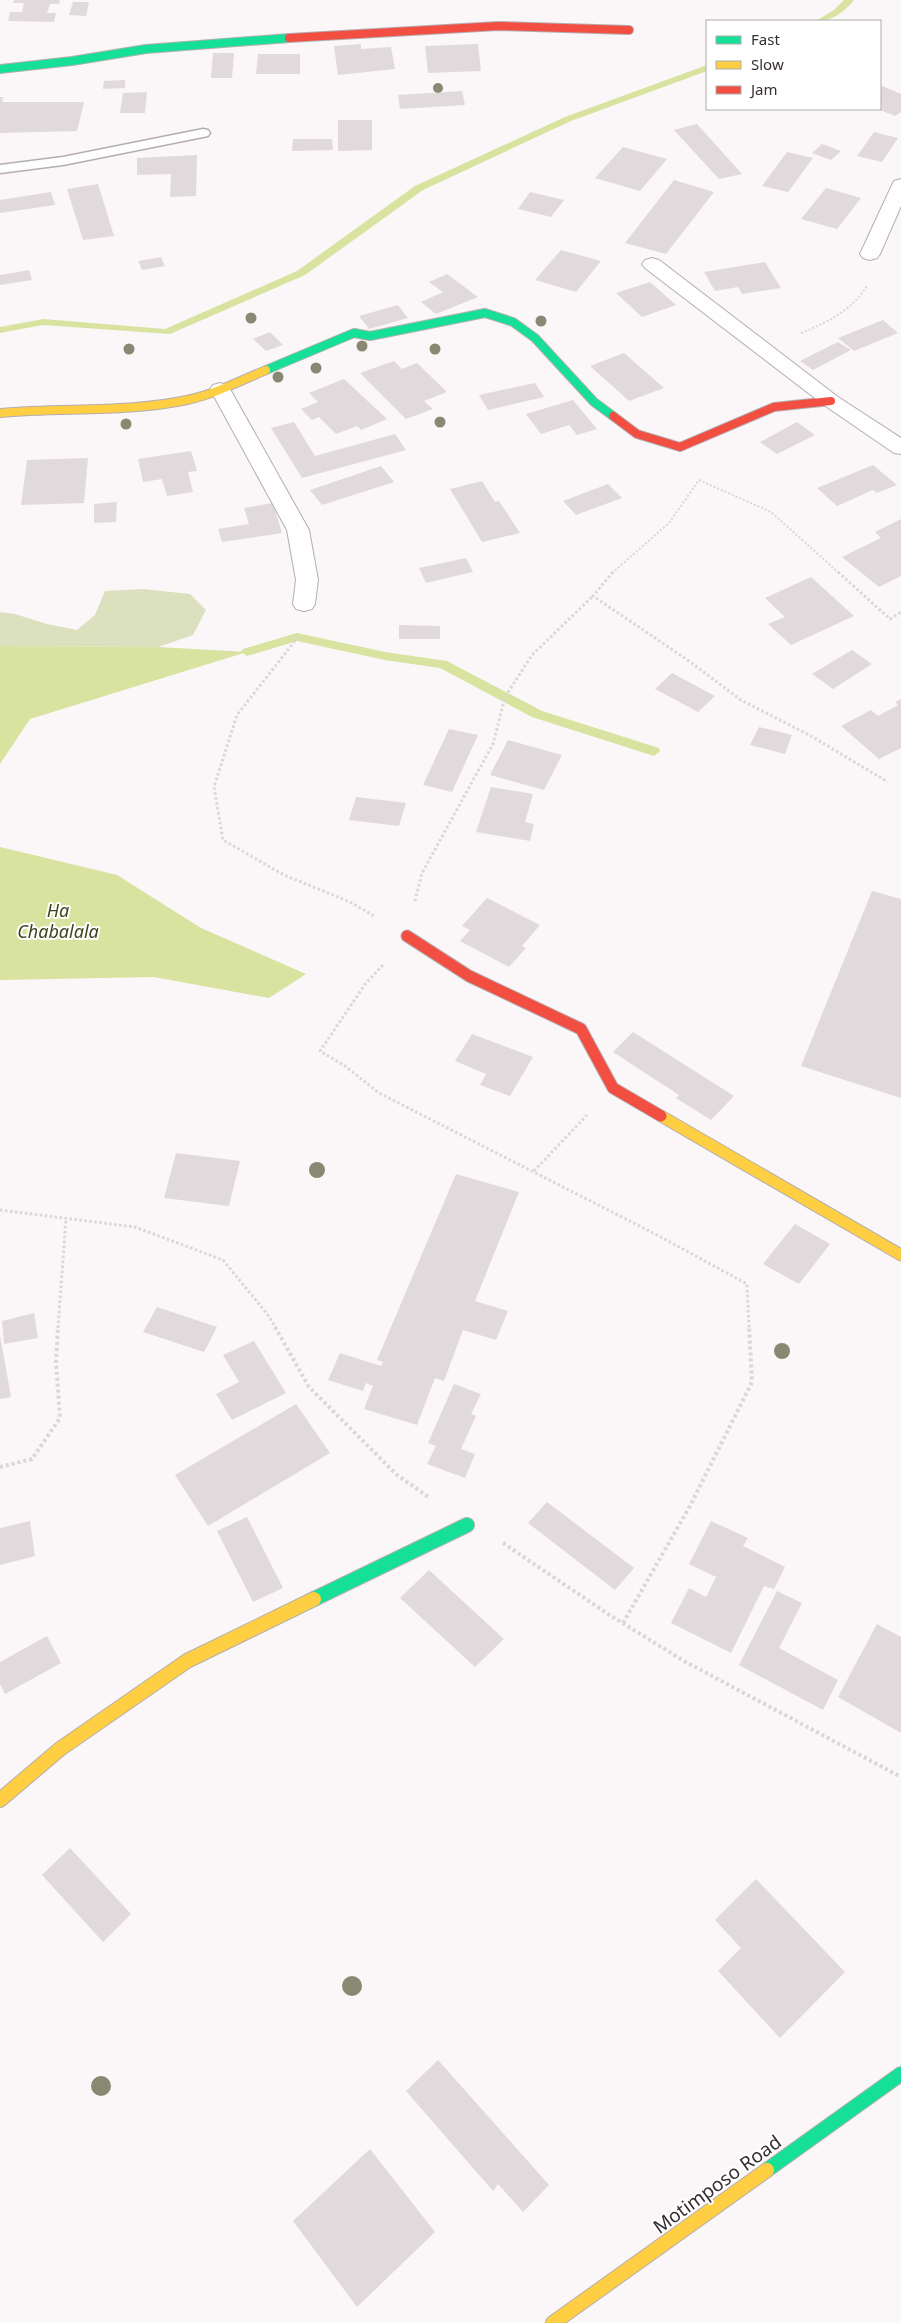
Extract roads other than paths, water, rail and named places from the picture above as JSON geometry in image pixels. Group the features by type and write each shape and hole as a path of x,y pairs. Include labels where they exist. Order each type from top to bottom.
{"street":[{"path":"0,69 72,61 146,49 354,33 498,26 629,30"},
{"path":"870,254 901,185"},
{"path":"652,264 831,401 901,448"},
{"path":"0,413 26,410 101,409 178,402 220,389 354,333 370,336 485,313 513,322 535,338 594,402 637,434 680,447 774,407 831,401"},
{"path":"220,389 298,530 306,580 304,604"},
{"path":"407,936 469,976 581,1029 612,1088 901,1255"},
{"path":"0,1800 60,1750 187,1661 467,1525"},
{"name":"Motimposo Road","path":"553,2323 901,2074"}],"lane":[{"path":"0,169 63,160 203,133"}],"water":[{"path":"0,646 158,647 247,652 30,719 0,764"},
{"name":"Ha Chabalala","path":"0,847 117,875 201,928 306,974 269,998 154,977 0,980"}],"waterway":[{"path":"822,20 837,12 849,0"},
{"path":"0,330 43,322 166,332 301,273 419,188 568,119 706,68"},
{"path":"247,652 297,637 385,656 443,664 537,714 654,751"}]}
